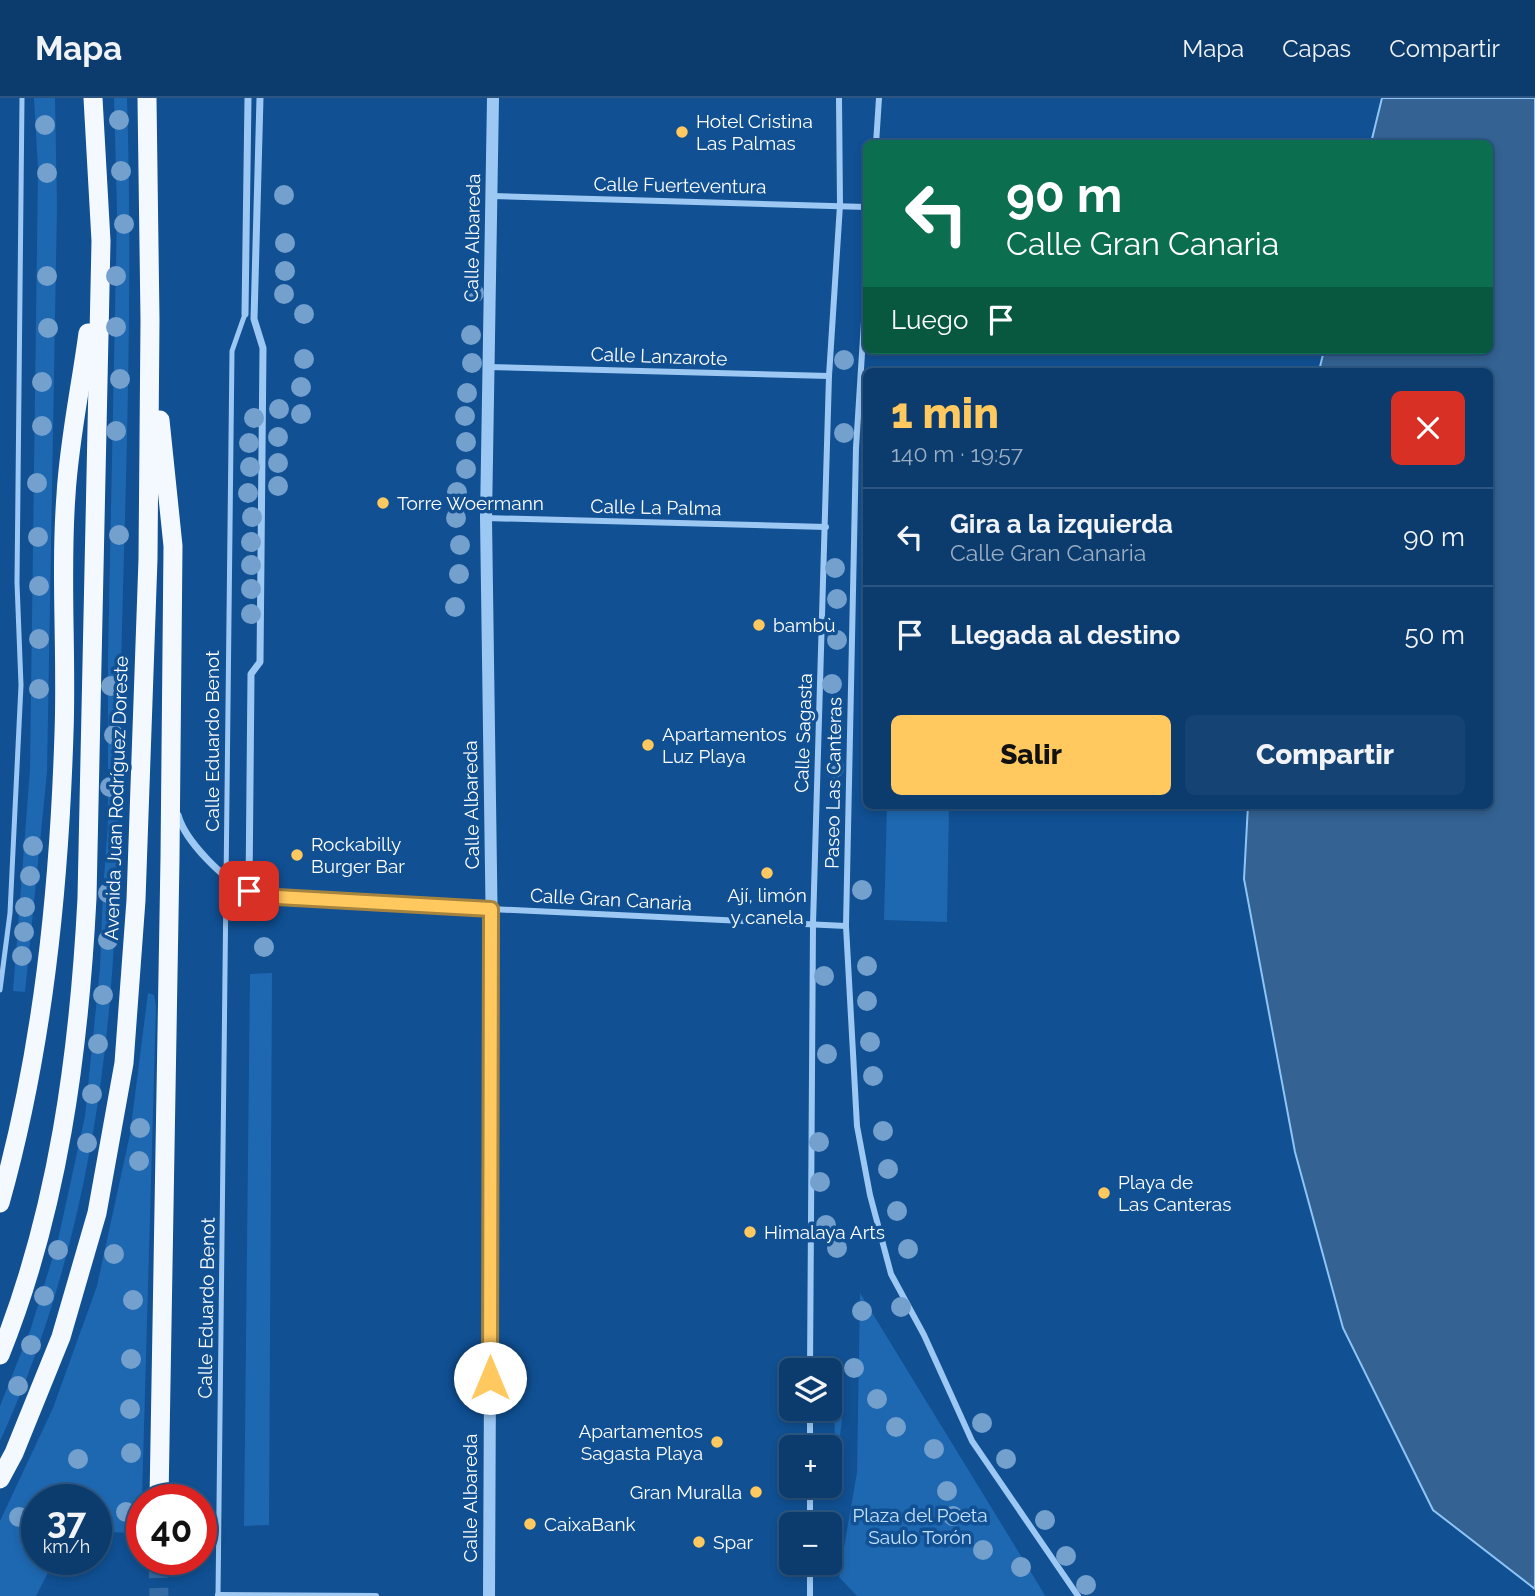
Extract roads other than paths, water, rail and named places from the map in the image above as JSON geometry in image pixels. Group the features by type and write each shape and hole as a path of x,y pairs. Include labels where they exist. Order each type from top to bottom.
{"highway":[{"name":"Avenida Juan Rodríguez Doreste","path":"0,1355 12,1326 48,1204 74,1064 84,965 101,242 93,98"},
{"name":"Avenida Juan Rodríguez Doreste","path":"0,1479 14,1453 61,1337 97,1213 124,1063 136,900 148,559 150,320 147,98"},
{"path":"0,1203 31,1065 51,931 59,852 64,730 66,494 101,242"},
{"path":"150,320 173,547 159,1484"}],"street":[{"name":"Calle Eduardo Benot","path":"245,314 248,98"},
{"name":"Calle Eduardo Benot","path":"249,891 251,674 260,662 263,348 254,319 260,98"},
{"name":"Calle Albareda","path":"489,1596 491,909 486,519 493,98"},
{"name":"Calle Sagasta","path":"810,1358 813,924 829,376 840,205 839,98"},
{"path":"876,140 879,98"},
{"name":"Calle Fuerteventura","path":"492,196 863,207"},
{"name":"Paseo Las Canteras","path":"863,337 856,448 846,926 857,1126 870,1195 891,1274 924,1335 972,1441 1077,1596"},
{"name":"Calle Lanzarote","path":"488,367 829,376"},
{"name":"Calle La Palma","path":"486,519 826,527"},
{"path":"170,783 180,823 206,858 228,878 249,891"},
{"name":"Calle Gran Canaria","path":"249,891 277,897 846,926"},
{"path":"810,1575 810,1596"},
{"path":"218,1596 376,1596"}],"lane":[{"path":"0,990 10,913 20,712 17,583 22,98"},
{"name":"Calle Eduardo Benot","path":"218,1596 232,351 245,314"}],"tunnel":[{"path":"158,1575 159,1596"}],"place":[{"name":"Hotel Cristina Las Palmas","path":"682,132"},
{"name":"Torre Woermann","path":"383,503"},
{"name":"bambù","path":"759,625"},
{"name":"Apartamentos Luz Playa","path":"648,745"},
{"name":"Rockabilly Burger Bar","path":"297,855"},
{"name":"Ají, limón y canela","path":"767,873"},
{"name":"Playa de Las Canteras","path":"1104,1193"},
{"name":"Himalaya Arts","path":"750,1232"},
{"name":"Apartamentos Sagasta Playa","path":"717,1442"},
{"name":"Gran Muralla","path":"756,1492"},
{"name":"CaixaBank","path":"530,1524"},
{"name":"Spar","path":"699,1542"}],"park label":[{"name":"Plaza del Poeta Saulo Torón","path":"920,1526"}]}
